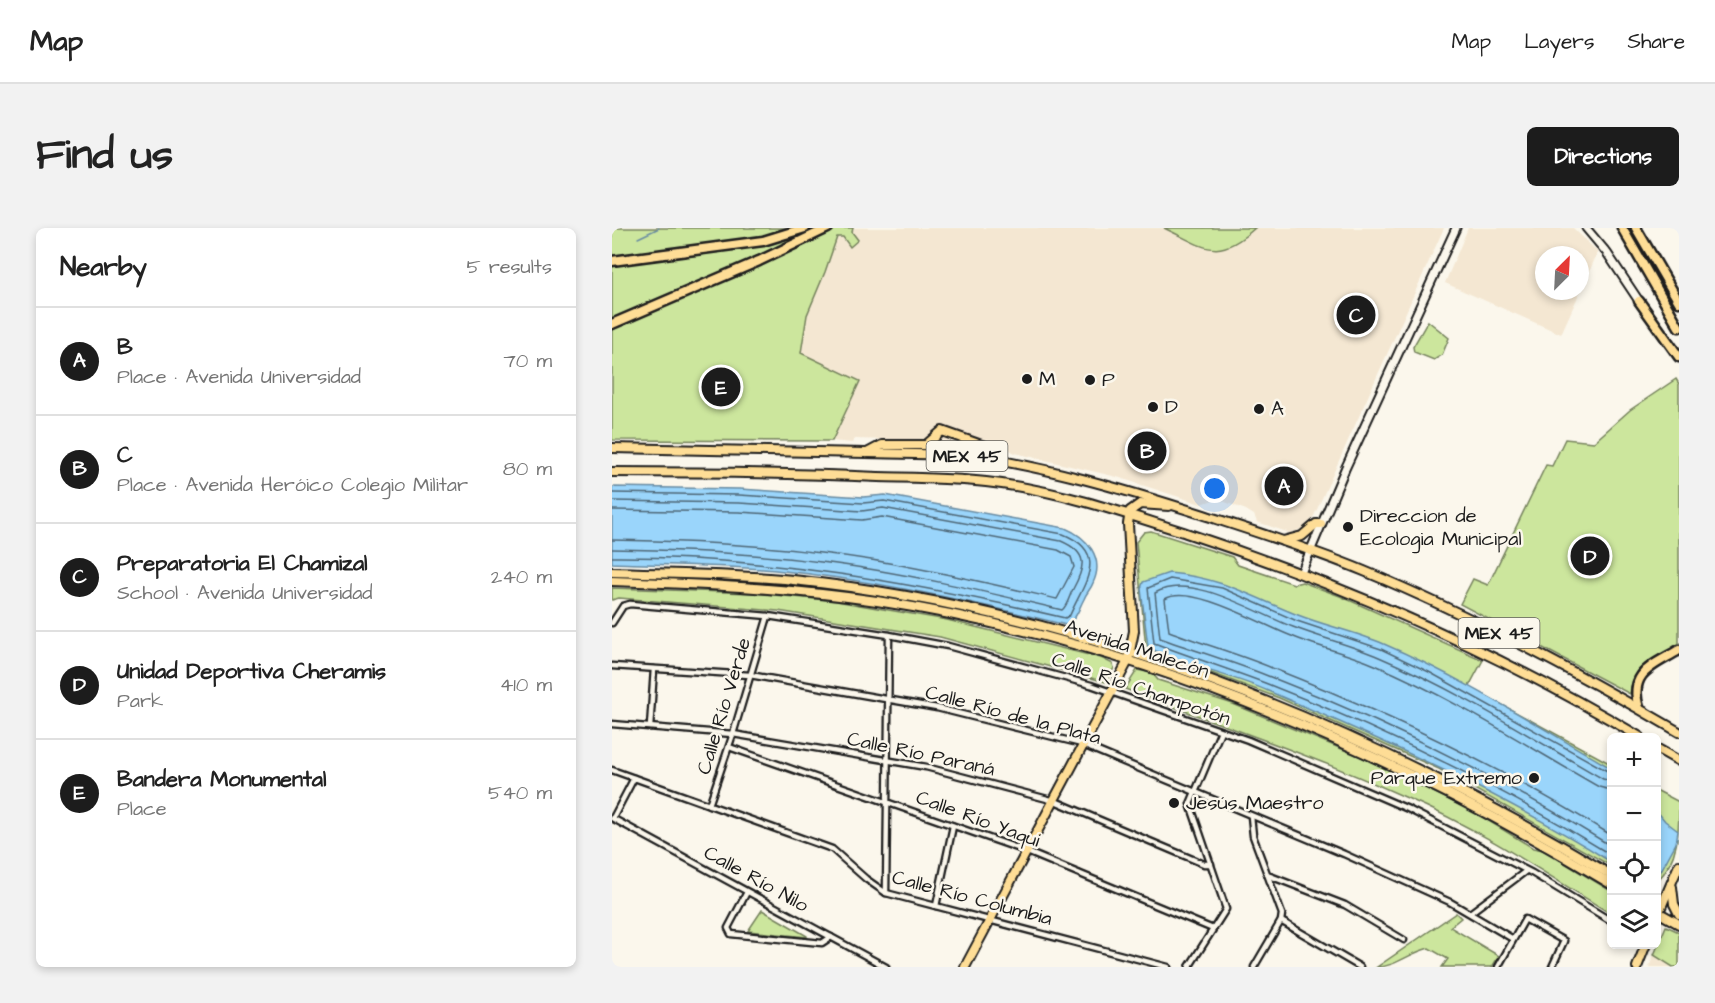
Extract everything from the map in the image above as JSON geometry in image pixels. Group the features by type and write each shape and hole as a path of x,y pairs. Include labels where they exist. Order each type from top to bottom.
{"highway":[{"path":"612,261 763,241 806,228"},
{"path":"612,324 759,261 828,228"},
{"path":"1622,228 1679,327"},
{"path":"1636,228 1679,302"},
{"path":"1639,301 1679,357"},
{"path":"1639,708 1635,696 1638,679 1645,671 1679,650"}],"main road":[{"path":"1302,573 1321,524 1456,228"},
{"path":"1586,228 1607,253 1639,301"},
{"path":"867,453 882,445 930,444 942,431 987,447 1002,460"},
{"name":"MEX 45","path":"612,448 964,455 1002,460 1076,477 1173,505 1283,541 1363,571 1475,621 1639,708 1679,732"},
{"name":"MEX 45","path":"612,472 789,473 987,482 1129,515 1302,573 1373,601 1473,646 1631,733"},
{"path":"965,967 1113,693 1128,661 1134,631 1129,515 1132,508 1140,504 1173,505"},
{"path":"1283,541 1302,536 1316,524 1321,524"},
{"name":"Avenida Malecón","path":"612,572 768,578 843,587 991,614 1131,652 1267,701 1402,760 1494,807 1607,873"},
{"name":"Avenida Malecón","path":"612,581 763,587 880,602 998,625 1128,661 1252,705 1374,757 1479,808 1607,882"},
{"path":"1661,751 1679,761"},
{"path":"1661,904 1679,865"},
{"path":"1672,882 1674,904 1679,914"},
{"path":"1661,911 1679,914"},
{"path":"1661,912 1679,924"},
{"path":"1637,967 1644,949"}],"street":[{"name":"Calle Río Champotón","path":"612,623 623,606 768,616 948,646 1113,693 1220,733 1248,740 1408,809 1526,871 1607,919"},
{"name":"Calle Río Verde","path":"709,805 729,747 768,616"},
{"path":"886,892 889,635"},
{"name":"Calle Río de la Plata","path":"612,666 750,675 937,708 1084,746 1344,854 1470,913 1514,939"},
{"path":"650,727 654,669"},
{"name":"Calle Río Paraná","path":"612,724 733,734 888,759 1054,801 1204,864 1211,864"},
{"path":"1189,967 1226,909 1190,804 1220,733"},
{"name":"Calle Río Yaqui","path":"729,747 1028,852 1213,929"},
{"name":"Calle Río Columbia","path":"612,770 832,849 886,892 1152,965 1168,967"},
{"path":"613,818 634,778"},
{"path":"1251,816 1253,836 1281,908 1281,921 1256,966"},
{"name":"Calle Río Nilo","path":"613,818 886,967"},
{"path":"936,906 953,826"},
{"path":"1470,913 1526,871"},
{"path":"1270,876 1345,905 1404,940"},
{"path":"747,891 728,928 731,934 822,943 831,937"},
{"path":"1498,967 1525,919 1564,941 1552,967"},
{"path":"1281,921 1360,967"}],"shaded area":[{"path":"853,228 1444,228 1314,516 1305,528 1290,533 1257,522 1254,515 1246,510 1217,499 1201,504 1117,477 1015,453 999,444 965,435 961,443 930,446 926,441 854,439 852,443 832,441 860,381 801,354 807,315 837,237 843,237 850,246"},
{"path":"1468,228 1573,228 1598,252 1589,272 1589,246 1535,246 1535,300 1576,300 1561,334 1445,283"},
{"path":"1654,955 1673,967 1649,967"}],"green space":[{"path":"612,228 853,228 852,232 858,240 850,247 843,237 837,237 807,315 801,353 860,381 832,441 612,440"},
{"path":"1164,228 1255,228 1230,245 1210,248"},
{"path":"1428,321 1449,338 1442,355 1434,360 1414,352 1413,347"},
{"path":"1676,379 1679,384 1679,645 1640,669 1635,676 1630,694 1460,604 1473,579 1488,585 1546,465 1552,466 1565,439 1594,442 1630,410"},
{"path":"1151,531 1232,557 1238,565 1294,584 1302,582 1340,596 1483,660 1466,692 1474,696 1477,691 1607,762 1607,864 1439,769 1279,698 1146,649 1136,542 1144,532"},
{"path":"612,588 752,593 836,601 947,620 1101,658 1113,664 1114,668 1106,682 940,637 778,611 619,598 612,600"},
{"path":"1137,670 1152,673 1158,680 1233,704 1366,759 1474,812 1607,889 1607,912 1511,852 1432,809 1301,754 1125,689"},
{"path":"1661,793 1679,802 1676,845 1670,864 1661,876"},
{"path":"762,910 807,936 807,937 748,931"},
{"path":"1456,913 1461,918 1450,927 1499,956 1492,967 1442,967 1448,959 1429,948 1390,965 1377,967"},
{"path":"1666,926 1679,932 1679,967 1673,967 1654,955 1656,949 1661,949 1661,938"}],"water":[{"path":"612,487 740,489 863,497 885,495 1065,528 1080,537 1092,550 1097,565 1096,574 1077,614 1066,625 922,592 849,579 735,567 612,563"},
{"path":"1169,573 1221,583 1298,615 1384,644 1471,687 1607,766 1607,860 1486,791 1400,749 1253,685 1177,660 1148,647 1141,589 1143,582"},
{"path":"1661,816 1678,831 1676,843 1661,871"}],"waterway":[{"path":"638,238 659,228"}],"place":[{"name":"Preparatoria El Chamizal","path":"1356,315"},
{"name":"M","path":"1027,379"},
{"name":"P","path":"1090,380"},
{"name":"Bandera Monumental","path":"721,387"},
{"name":"D","path":"1153,407"},
{"name":"A","path":"1259,409"},
{"name":"C","path":"1147,451"},
{"name":"B","path":"1284,486"},
{"name":"Direccion de Ecologia Municipal","path":"1348,527"},
{"name":"Unidad Deportiva Cheramis","path":"1590,556"},
{"name":"Parque Extremo","path":"1534,778"},
{"name":"Jesús Maestro","path":"1174,803"}]}
